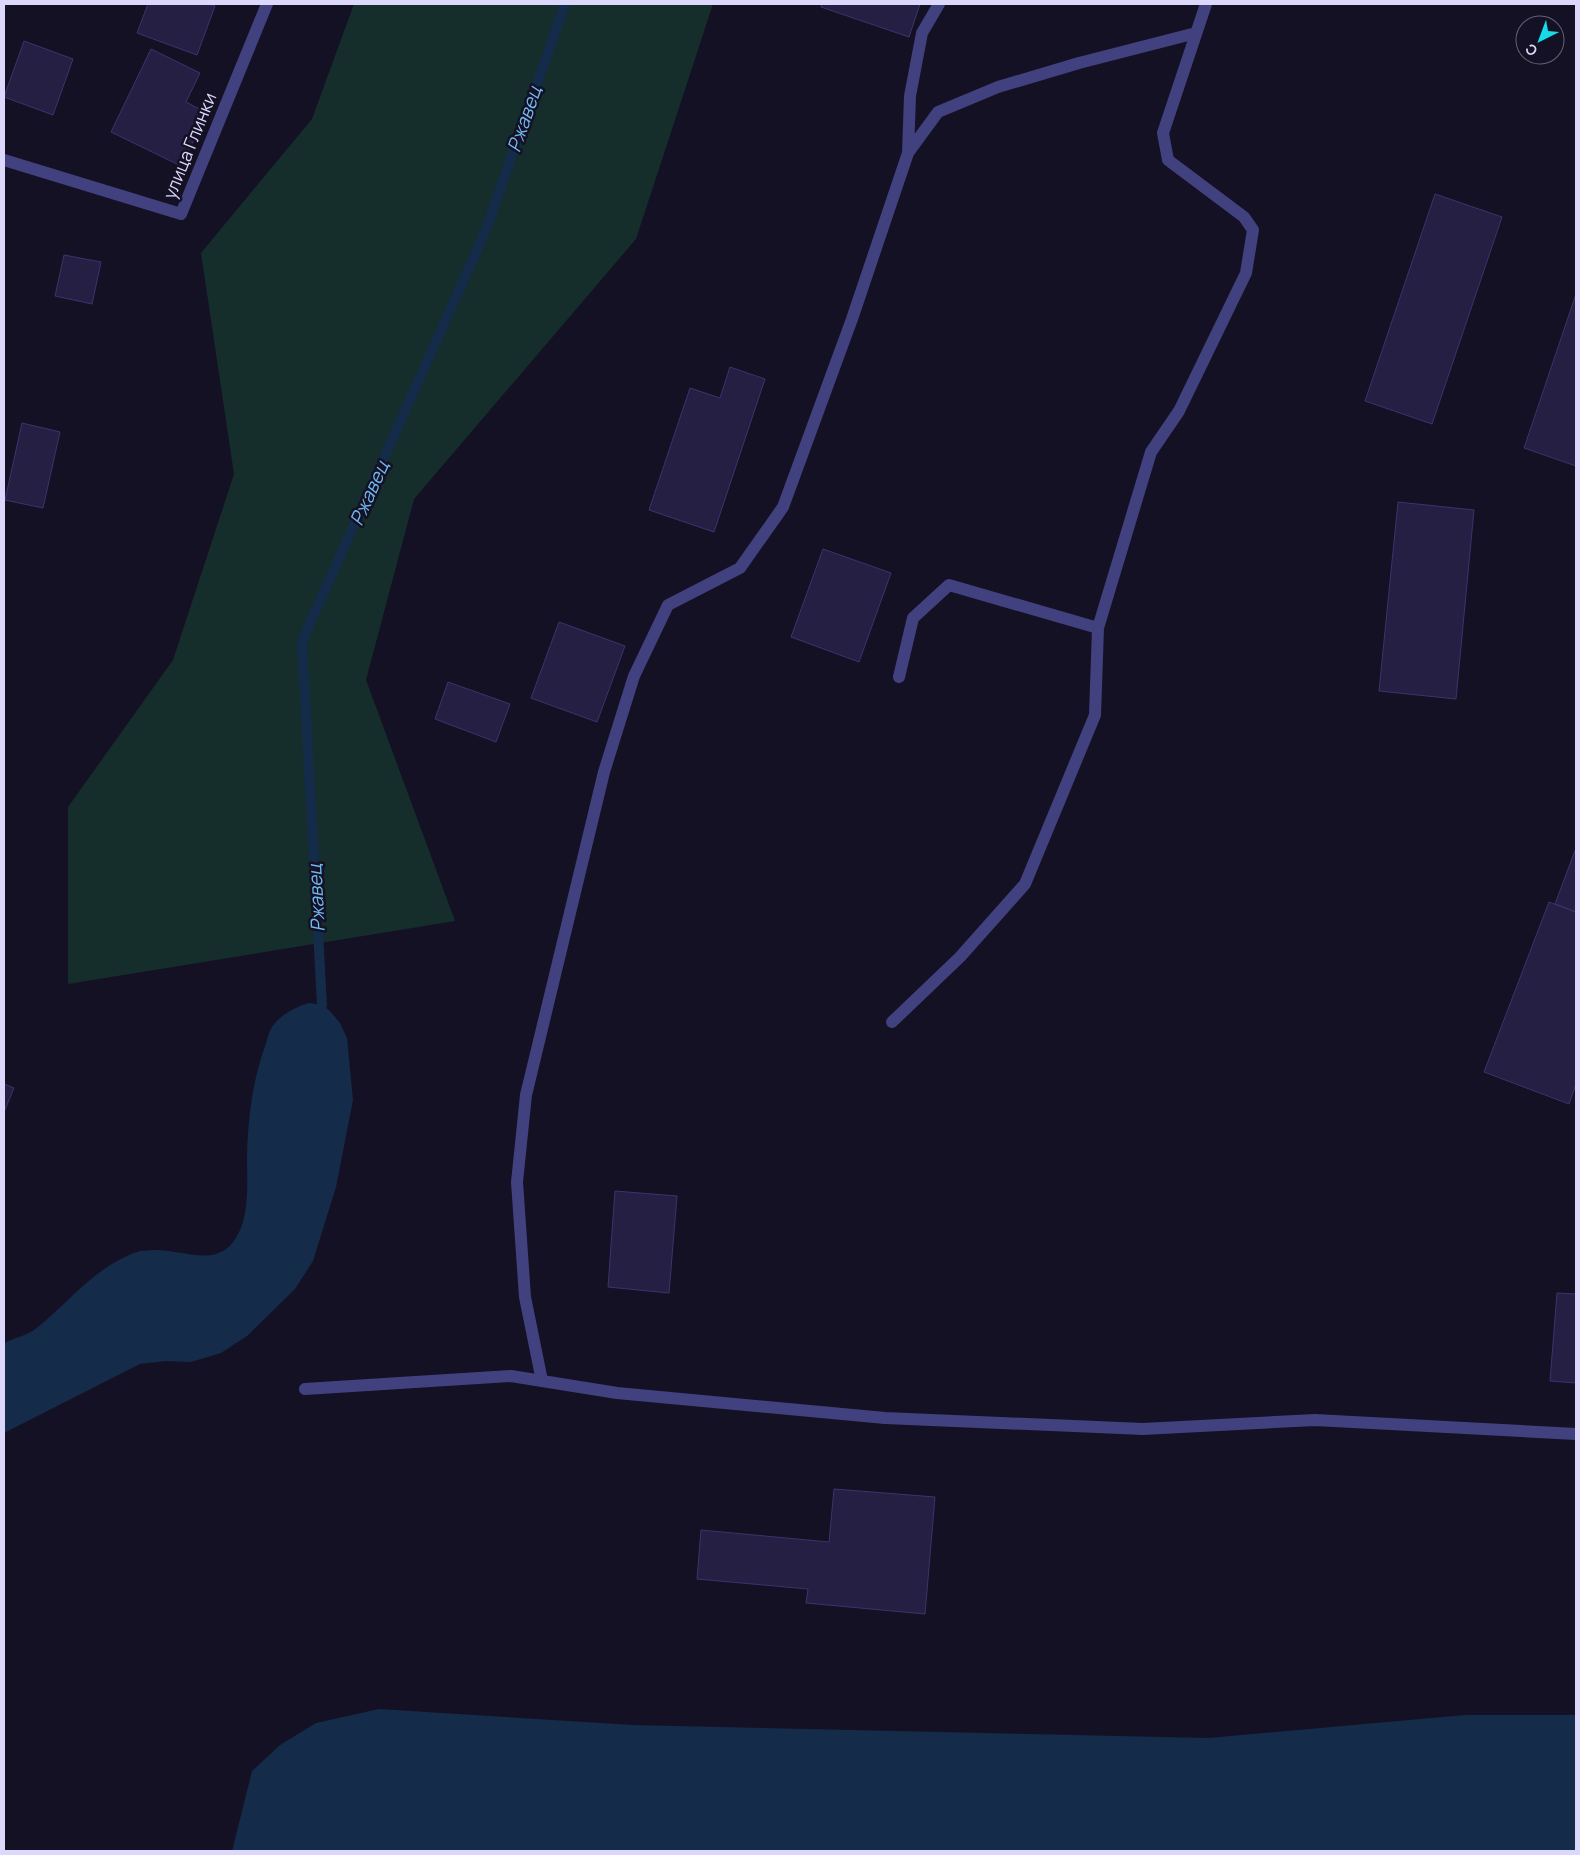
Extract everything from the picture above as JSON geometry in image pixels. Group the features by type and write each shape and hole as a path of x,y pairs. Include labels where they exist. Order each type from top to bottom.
{"street":[{"name":"улица Глинки","path":"4,160 181,214 267,4"},
{"path":"542,1381 526,1297 517,1182 526,1095 604,772 634,676 668,605 740,568 783,506 852,318 908,153 910,96 922,33 938,4"},
{"path":"892,1022 960,957 1025,884 1095,715 1098,628 1150,452 1179,411 1246,274 1253,230 1244,217 1168,160 1163,133 1206,4"},
{"path":"908,153 938,112 947,108 998,87 1079,63 1196,33"},
{"path":"900,677 913,618 949,585 1098,628"},
{"path":"305,1389 511,1376 616,1393 885,1418 1143,1429 1315,1420 1576,1434"}],"green space":[{"path":"354,4 713,4 636,239 414,499 366,680 455,921 68,984 68,807 173,660 234,474 201,253 312,119"}],"water":[{"path":"309,1003 322,1005 330,1011 340,1023 347,1038 353,1100 336,1187 313,1261 295,1289 247,1336 221,1353 191,1362 166,1361 140,1364 4,1433 4,1343 34,1330 96,1275 122,1258 139,1251 152,1250 204,1256 215,1254 225,1249 234,1240 242,1225 246,1208 250,1115 256,1076 269,1032 275,1023 288,1012"},
{"path":"379,1709 633,1725 1209,1738 1465,1715 1576,1715 1576,1851 232,1851 252,1771 280,1745 316,1723"}],"building":[{"path":"148,4 208,4 215,6 197,55 137,33"},
{"path":"822,4 920,4 909,37 821,7"},
{"path":"24,41 73,59 53,115 4,97"},
{"path":"151,49 200,73 186,102 207,113 181,166 111,132"},
{"path":"1435,194 1502,217 1432,424 1365,401"},
{"path":"64,255 101,262 92,304 55,296"},
{"path":"1576,294 1576,466 1524,448"},
{"path":"730,367 765,379 714,532 649,510 690,388 720,398"},
{"path":"22,423 60,432 43,508 5,500"},
{"path":"1398,502 1474,510 1456,699 1379,691"},
{"path":"823,549 891,573 859,662 791,637"},
{"path":"559,622 625,646 597,722 531,698"},
{"path":"448,682 510,704 496,742 435,719"},
{"path":"1576,848 1576,912 1555,904"},
{"path":"1549,902 1576,912 1576,1084 1569,1104 1484,1072"},
{"path":"4,1084 14,1088 4,1112"},
{"path":"615,1191 677,1196 669,1293 608,1287"},
{"path":"1557,1293 1576,1294 1576,1383 1550,1381"},
{"path":"834,1489 935,1497 925,1614 806,1603 808,1589 697,1579 701,1530 829,1542"}],"waterway":[{"name":"Ржавец","path":"322,1005 302,641 485,232 565,4"}]}
